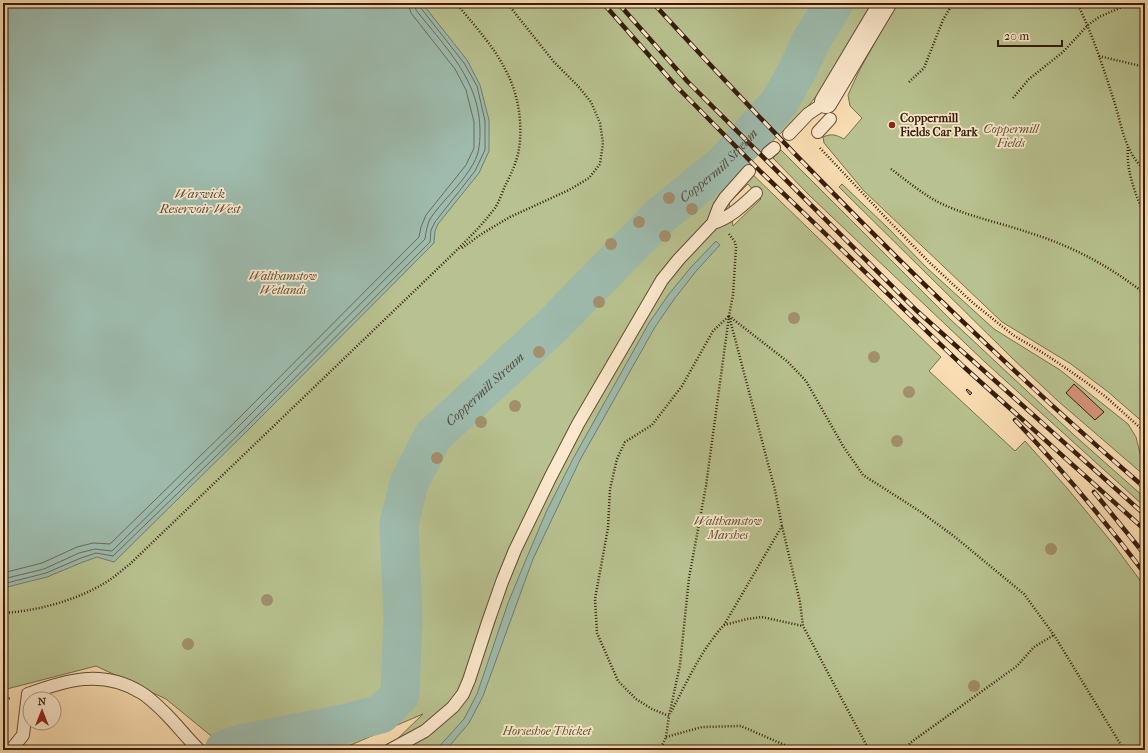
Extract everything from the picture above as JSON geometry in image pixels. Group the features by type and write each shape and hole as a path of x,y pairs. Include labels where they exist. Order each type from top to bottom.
{"street":[{"path":"828,111 885,3"}],"lane":[{"path":"818,132 828,111"},
{"path":"788,134 808,114 828,111"},
{"path":"390,750 426,731 453,706 463,694 502,582 515,550 550,478 582,418 662,280 678,259 713,223 719,207 725,198 750,171"},
{"path":"713,223 721,221 731,215 756,193"},
{"path":"11,750 23,735 28,694 57,684 80,679 113,680 141,692 166,714 199,750"}],"path":[{"path":"3,613 48,605 78,596 108,581 130,564 456,251 477,230 496,207 508,181 518,150 520,127 517,103 512,82 504,67 456,3"},
{"path":"456,251 510,217 569,190 589,178 600,164 603,143 600,122 592,102 554,62 507,3"},
{"path":"909,82 924,68 943,20 952,3"},
{"path":"1077,3 1088,25 1128,146 1140,166 1145,170"},
{"path":"1013,98 1029,79 1063,52 1088,25 1099,17 1132,3"},
{"path":"1099,56 1145,67"},
{"path":"818,132 816,145 893,226 973,303 1013,335 1084,380 1106,397 1145,432"},
{"path":"1128,146 1127,158 1133,186 1145,218"},
{"path":"891,169 927,196 940,203 1029,232 1074,250 1099,262 1122,276 1145,294"},
{"path":"660,750 666,737 680,665 689,578 706,486 732,295 736,247 732,237 713,223"},
{"path":"729,316 775,490 800,602 803,626 869,750"},
{"path":"729,316 788,362 806,381 843,446 863,475 921,512 1024,594 1054,635 1124,750"},
{"path":"669,716 652,709 636,699 618,681 597,633 595,599 608,528 610,489 617,460 625,442 652,426 682,386 713,331 729,316"},
{"path":"669,716 691,673 709,643 724,625 782,526"},
{"path":"724,625 762,617 803,626"},
{"path":"907,750 910,743 1017,666 1034,647 1054,635"},
{"path":"666,737 702,727 741,726 796,750"}],"green space":[{"name":"Walthamstow Wetlands","path":"3,3 873,3 818,94 805,110 745,167 941,357 929,371 1015,451 1025,441 1067,488 1114,545 1145,587 1145,750 386,750 423,714 339,750 230,750 166,699 96,666 3,690","holes":["748,184 761,199 733,226 729,203"]},
{"name":"Coppermill Fields","path":"897,3 1145,3 1145,424 1107,391 1071,364 1002,322 864,191 824,143 823,137 829,135 844,139 862,118 850,106 848,95 859,71"},
{"path":"781,150 950,319 1074,435 1145,498 1145,507 986,363 810,196 773,158"},
{"path":"842,184 927,268 994,329 1060,370 1128,424 1136,437 1142,461 1145,464 1145,476 1058,401 1012,358 839,187"}],"water":[{"name":"Warwick Reservoir West","path":"3,3 422,3 467,60 480,85 489,120 489,151 479,173 438,224 435,231 434,243 114,562 97,557 47,577 3,588"},
{"path":"824,3 845,3 819,47 816,56 801,77 798,87 789,95 774,122 759,106 760,102 783,79 797,43"},
{"path":"716,241 720,245 697,270 655,327 580,460 533,559 483,696 469,723 446,750 436,750 464,719 477,694 508,603 547,510 574,457 649,323 669,294 692,266"}],"building":[{"path":"1074,384 1104,412 1095,420 1066,393"},
{"path":"967,389 972,393 970,395 966,390"}],"waterway":[{"name":"Coppermill Stream","path":"224,750 241,744 343,724 381,714 400,695 403,617 399,524 409,483 433,436 552,326 660,216 724,164 779,103 797,71 811,41 834,3"}],"railway":[{"path":"603,3 676,86 760,171 964,367 1145,530"},
{"path":"618,3 687,81 916,310 1145,515"},
{"path":"653,3 831,192 892,253 1017,373 1145,488"},
{"path":"1015,420 1050,457 1083,496 1145,574"},
{"path":"1094,492 1145,555"}],"place":[{"name":"Coppermill Fields Car Park","path":"892,125"}],"park label":[{"name":"Walthamstow Marshes","path":"728,528"},
{"name":"Horseshoe Thicket","path":"547,731"}]}
